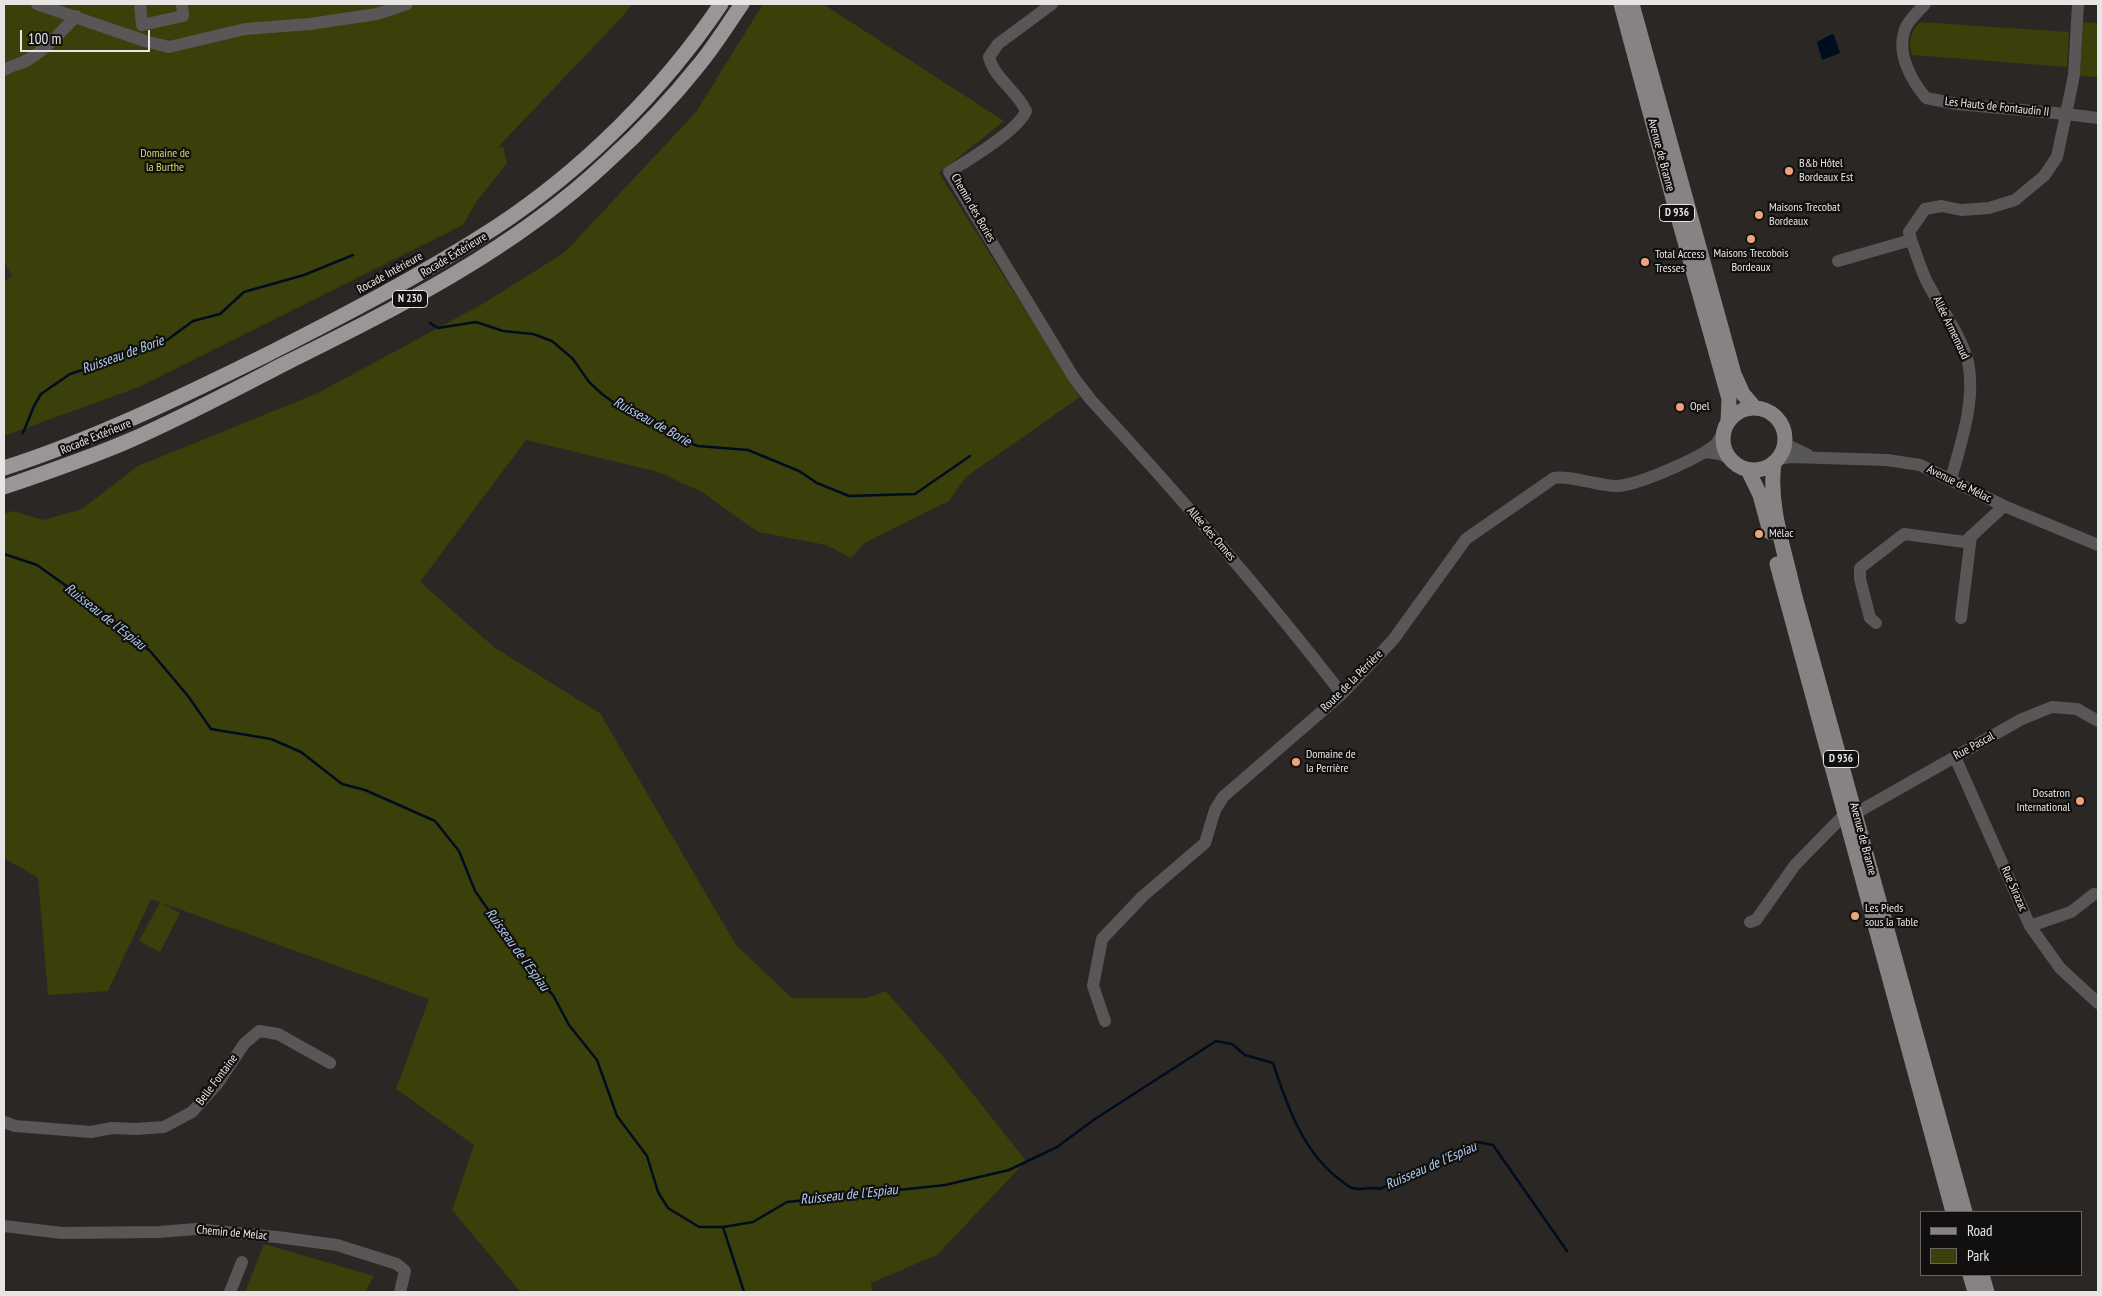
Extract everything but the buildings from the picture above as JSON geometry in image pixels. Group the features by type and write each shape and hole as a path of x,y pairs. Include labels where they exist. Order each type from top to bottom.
{"highway":[{"name":"Rocade Intérieure","path":"4,468 53,452 183,396 340,317 426,270 498,226 592,151 644,100 680,58 721,4"},
{"name":"Rocade Extérieure","path":"4,487 76,462 128,441 188,413 365,324 478,260 521,231 608,162 663,107 699,66 742,4"}],"main road":[{"name":"Avenue de Branne","path":"1621,4 1729,399 1726,426"},
{"name":"Avenue de Branne","path":"1632,4 1734,374 1740,389 1755,408"},
{"path":"1755,408 1770,413 1781,424 1785,434 1785,444 1776,461 1766,468 1748,470 1735,464 1730,459 1722,441 1726,426 1735,414 1744,409 1755,408"},
{"name":"Avenue de Branne","path":"1776,461 1772,481 1776,515 1794,593 1953,1211"},
{"name":"Avenue de Branne","path":"1748,470 1760,495 1784,596 1850,814 1965,1211"},
{"path":"1970,1276 1975,1292"},
{"path":"1982,1276 1986,1292"}],"street":[{"path":"37,4 145,41 169,47 245,29 310,24 377,14 407,4"},
{"path":"140,4 142,26 183,16 182,4"},
{"name":"Chemin des Bories","path":"1052,4 998,44 989,57 991,66 1022,102 1026,111 1024,117 974,157 949,172 1074,378"},
{"name":"Les Hauts de Fontaudin II","path":"1925,4 1905,28 1902,47 1906,66 1915,85 1926,98 1957,104 2066,114 2074,75 2078,4"},
{"path":"4,70 10,66 28,61 56,38 76,16"},
{"path":"1838,261 1911,240 1909,232 1924,209 1942,206 1961,210 1989,208 2014,200 2044,176 2057,157 2066,114 2098,118"},
{"name":"Allée Armemaud","path":"1911,240 1926,280 1950,320 1968,361 1970,384 1967,414 1951,479"},
{"name":"Allée des Ormes","path":"1074,378 1091,400 1196,516 1278,612 1342,694"},
{"path":"1705,452 1718,442 1726,426"},
{"name":"Avenue de Mélac","path":"1785,444 1812,457"},
{"path":"1705,452 1720,454 1730,459"},
{"name":"Route de la Pérrière","path":"1105,1020 1094,986 1102,939 1143,896 1205,842 1213,817 1223,797 1342,694 1393,640 1466,539 1554,478 1561,476 1585,483 1617,486 1644,480 1705,452"},
{"name":"Avenue de Mélac","path":"1776,461 1812,457 1887,460 1920,465 2004,506 2098,545"},
{"path":"1876,623 1870,618 1860,578 1860,568 1904,534 1965,542 2004,506"},
{"path":"1961,618 1972,536"},
{"name":"Rue Pascal","path":"1750,922 1756,920 1795,865 1850,814 2022,720 2052,707 2077,709 2098,721"},
{"name":"Rue Sirazac","path":"1954,757 2030,926 2060,968 2098,1003"},
{"path":"2030,926 2071,912 2094,894"},
{"name":"Belle Fontaine","path":"4,1122 15,1126 91,1132 112,1128 164,1127 192,1112 218,1083 244,1044 259,1031 278,1034 330,1063"},
{"name":"Chemin de Melac","path":"4,1226 62,1232 159,1232 196,1229 337,1245 397,1264 405,1271 400,1292"},
{"path":"230,1292 242,1262"}],"green space":[{"name":"Domaine de la Burthe","path":"4,4 632,4 624,15 497,148 503,146 507,163 477,201 463,225 139,387 4,436 4,281 12,276 4,262"},
{"path":"763,4 823,4 1004,121 939,173 1080,397 966,477 949,501 865,543 851,558 826,545 758,532 702,492 658,472 526,440 420,582 495,648 600,713 736,945 792,998 866,998 886,991 950,1065 1026,1161 937,1255 871,1283 872,1292 538,1292 519,1290 452,1210 474,1145 396,1089 429,999 151,899 108,991 48,995 38,878 4,858 4,514 13,511 43,520 82,509 138,466 318,393 486,302 565,252 696,112"},
{"path":"1920,22 2069,32 2067,67 1912,55 1911,37"},
{"path":"2083,22 2098,23 2098,77 2080,76"},
{"path":"160,902 180,913 160,952 139,941"},
{"path":"264,1244 374,1276 365,1292 245,1292"}],"water":[{"path":"1832,34 1840,53 1822,60 1817,42"}],"waterway":[{"name":"Ruisseau de Borie","path":"23,433 41,394 70,374 98,365 109,358 167,340 193,321 220,314 244,292 304,275 353,255"},
{"name":"Ruisseau de Borie","path":"430,323 438,328 476,322 503,331 533,334 552,341 573,359 589,382 602,394 617,405 656,423 679,439 698,446 748,450 799,471 817,483 849,496 915,494 970,456"},
{"name":"Ruisseau de l'Espiau","path":"4,554 37,565 93,605 150,651 188,696 211,729 271,739 301,752 342,784 365,790 435,821 459,851 475,891 537,979 553,995 569,1025 597,1060 617,1116 647,1156 658,1192 668,1208 699,1227 723,1227 753,1222 787,1202 945,1185 1009,1170 1057,1147 1095,1119 1216,1041 1232,1044 1245,1055 1273,1063 1284,1096 1307,1144 1329,1171 1349,1187 1356,1189 1380,1189 1477,1142 1493,1145 1567,1251"},
{"path":"723,1227 744,1292"}],"place":[{"name":"B&b Hôtel Bordeaux Est","path":"1789,171"},
{"name":"Maisons Trecobat Bordeaux","path":"1759,215"},
{"name":"Maisons Trecobois Bordeaux","path":"1751,239"},
{"name":"Total Access Tresses","path":"1645,262"},
{"name":"Opel","path":"1680,407"},
{"name":"Mélac","path":"1759,534"},
{"name":"Domaine de la Perrière","path":"1296,762"},
{"name":"Dosatron International","path":"2080,801"},
{"name":"Les Pieds sous la Table","path":"1855,916"}]}
